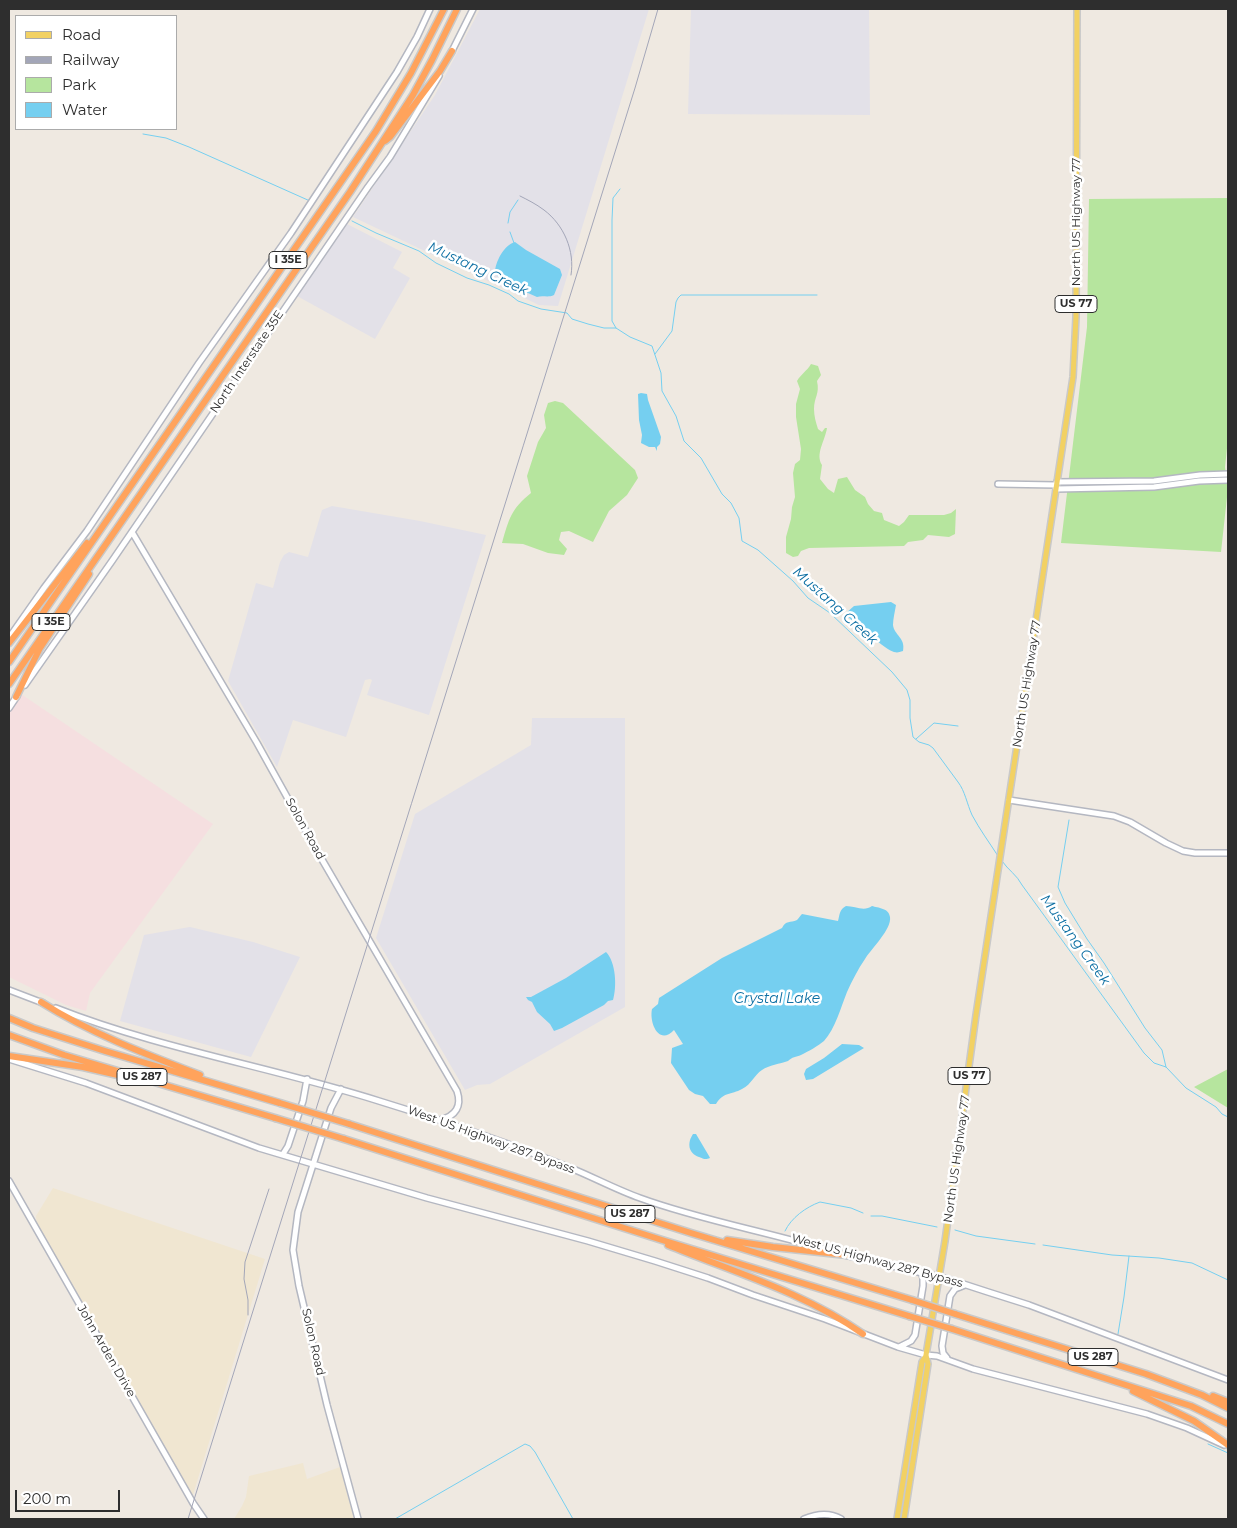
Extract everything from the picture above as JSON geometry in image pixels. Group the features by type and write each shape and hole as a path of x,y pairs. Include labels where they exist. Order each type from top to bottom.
{"highway":[{"path":"402,89 439,9"},
{"name":"I 35E","path":"9,662 370,139 402,89 444,9"},
{"name":"I 35E","path":"9,684 93,560 129,511 344,200 413,95 457,9"},
{"path":"380,144 394,132 440,71 452,51"},
{"path":"9,641 119,503"},
{"path":"16,698 40,648 90,572 93,560"},
{"path":"41,1002 97,1033 208,1078 216,1084"},
{"name":"US 287","path":"9,1018 32,1028 349,1124 684,1231 912,1300 1146,1374 1194,1392 1228,1408"},
{"name":"US 287","path":"9,1035 64,1055 344,1139 1112,1380 1191,1406 1228,1424"},
{"path":"9,1057 83,1067 175,1087"},
{"path":"684,1231 698,1232 739,1243 847,1256"},
{"path":"662,1240 666,1245 808,1302 851,1325 863,1334"},
{"path":"1112,1380 1194,1421 1228,1446"},
{"path":"1194,1392 1206,1393 1228,1402"}],"main road":[{"path":"9,641 44,588 87,531 199,363 302,217 397,72 430,9"},
{"name":"North Interstate 35E","path":"9,708 390,157 422,105 473,9"},
{"name":"North US Highway 77","path":"897,1519 957,1163 976,1015 1075,358 1077,9"},
{"path":"1056,485 1154,481 1200,475 1228,474"},
{"path":"998,484 1154,488 1199,481 1228,480"},
{"name":"Solon Road","path":"132,532 254,738 317,851 456,1090 460,1101 457,1109 450,1117 438,1121"},
{"path":"1009,800 1114,816 1130,822 1183,851 1228,853"},
{"name":"West US Highway 287 Bypass","path":"9,990 77,1016 150,1039 341,1089 495,1140 565,1166 641,1198 696,1216 792,1239 847,1256 966,1284 1029,1305 1228,1380"},
{"path":"9,1057 86,1083 260,1148 427,1198 655,1261 708,1278 898,1347 1147,1414 1187,1428 1228,1446"},
{"path":"283,1154 288,1146 303,1101 307,1080"},
{"name":"Solon Road","path":"341,1089 331,1108 298,1212 294,1256 327,1405 358,1519"},
{"name":"John Arden Drive","path":"9,1181 193,1503 204,1519"},
{"path":"898,1347 911,1341 915,1334 923,1286 923,1278 920,1272"},
{"path":"950,1360 944,1356 942,1346 950,1296 955,1289 966,1284"},
{"name":"North US Highway 77","path":"904,1519 928,1364 926,1355"},
{"path":"904,1472 911,1474"},
{"path":"804,1519 820,1514 831,1515 841,1519"}],"shaded area":[{"path":"480,9 649,9 558,306 539,305 353,217 435,95"},
{"path":"691,9 869,9 870,115 688,114"},
{"path":"347,224 402,252 393,268 410,278 375,339 297,296"},
{"path":"332,506 420,521 486,535 429,715 367,695 372,680 365,680 346,737 293,720 277,767 228,681 256,583 273,588 280,562 284,555 289,552 308,557 322,510"},
{"path":"21,694 213,824 90,993 86,1011 66,1005 9,977 9,712"},
{"path":"532,718 625,718 625,1007 490,1084 477,1085 465,1090 376,938 415,814 531,745"},
{"path":"190,927 253,942 300,957 251,1057 120,1021 144,935"},
{"path":"53,1188 265,1259 192,1498 37,1226 36,1216"},
{"path":"303,1463 307,1479 340,1467 354,1519 234,1519 246,1497 249,1476"}],"green space":[{"path":"1228,198 1228,439 1225,467 1228,488 1221,552 1061,543 1087,327 1089,199"},
{"path":"811,364 818,366 821,375 817,381 818,389 814,412 818,429 822,432 827,428 821,447 820,461 822,465 820,479 828,489 834,493 838,479 847,477 855,490 865,497 874,511 882,513 884,520 899,526 909,515 944,515 956,509 955,534 949,537 928,535 923,540 908,542 904,546 809,548 801,551 798,556 793,557 786,553 786,537 795,497 793,473 795,464 800,460 801,449 796,417 796,404 800,389 797,381"},
{"path":"555,401 563,403 635,470 638,478 627,495 609,511 593,542 569,531 561,532 559,540 567,549 564,555 548,553 523,544 502,543 512,515 519,504 531,493 527,476 538,442 546,428 544,415 548,403"},
{"path":"1228,1069 1228,1108 1194,1087"}],"water":[{"path":"515,242 560,269 562,275 554,295 537,297 503,282 495,273 501,254"},
{"path":"638,394 647,394 661,437 657,451 655,447 649,447 641,443"},
{"path":"891,602 896,605 893,625 903,643 903,651 898,652 890,650 878,642 848,617 846,613 854,606"},
{"name":"Crystal Lake","path":"846,906 863,909 872,906 883,909 888,912 890,922 885,933 858,971 847,992 835,1024 824,1041 788,1061 765,1068 745,1087 724,1096 716,1104 710,1104 703,1096 689,1090 671,1063 672,1048 683,1044 674,1030 664,1035 656,1031 652,1020 652,1009 658,1004 659,998 722,958 782,928 787,923 797,920 802,914 838,921 841,911"},
{"path":"606,952 614,968 615,988 613,1000 554,1031 526,997 531,997 566,978"},
{"path":"842,1044 859,1045 864,1048 813,1079 806,1080 804,1074 806,1069"},
{"path":"693,1134 696,1134 710,1158 702,1158 693,1153 689,1144"}],"waterway":[{"name":"Mustang Creek","path":"143,134 166,138 189,147 310,201"},
{"path":"616,328 612,321 612,220 613,198 620,189"},
{"path":"508,223 510,212 518,200"},
{"name":"Mustang Creek","path":"352,221 419,251 436,263 467,278 509,294 518,301 541,309 567,313 572,319 588,324 604,328 616,328 630,337 652,346 661,373 662,391 676,416 684,441 701,458 722,494 731,503 739,518 742,541 758,550 793,581 808,598 830,613 892,672 907,690 910,700 913,737 933,748 958,782 972,815 998,856"},
{"path":"510,232 514,243"},
{"path":"655,354 672,331 676,302 681,295 817,295"},
{"path":"916,739 934,723 958,726"},
{"path":"1069,820 1058,887 1065,903 1087,939 1145,1028 1162,1050 1166,1067"},
{"name":"Mustang Creek","path":"1002,861 1018,878 1144,1053 1154,1063 1166,1067 1186,1088 1228,1117"},
{"path":"785,1231 799,1214 820,1202 851,1208 863,1213"},
{"path":"871,1216 882,1216 937,1227"},
{"path":"955,1230 976,1236 1035,1244"},
{"path":"1043,1245 1112,1255 1159,1258 1192,1263 1228,1280"},
{"path":"1118,1334 1129,1256"},
{"path":"395,1519 525,1444 530,1446 535,1452 573,1519"},
{"path":"1208,1444 1228,1453"}],"railway":[{"path":"188,1519 635,88 658,9"},
{"path":"520,196 544,210 557,223 569,248 572,266 571,275"},
{"path":"248,1315 248,1300 244,1279 245,1262 269,1189"}]}
